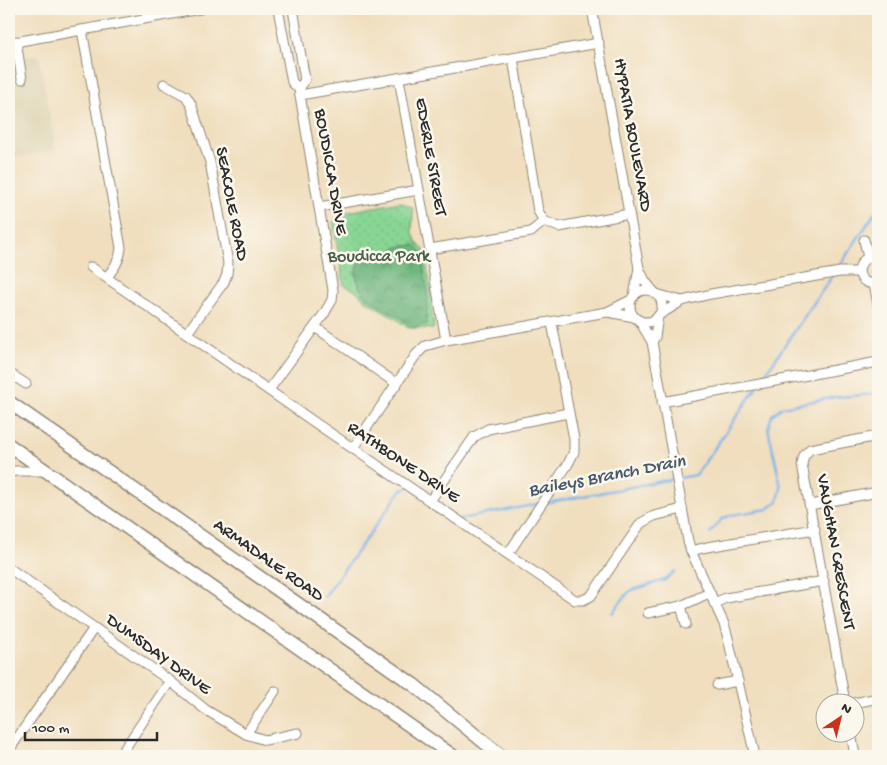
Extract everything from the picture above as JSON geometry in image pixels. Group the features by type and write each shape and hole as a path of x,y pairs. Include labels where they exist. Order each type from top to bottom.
{"highway":[{"name":"ARMADALE ROAD","path":"9,402 414,685 501,756"},
{"path":"9,446 453,756"}],"street":[{"path":"22,79 12,42 200,9"},
{"name":"BOUDICCA DRIVE","path":"269,390 315,327 332,300 333,290 300,92 292,82 278,9"},
{"name":"BOUDICCA DRIVE","path":"293,9 305,80 300,92"},
{"name":"HYPATIA BOULEVARD","path":"592,9 639,268"},
{"path":"82,30 121,248 117,263 107,277"},
{"path":"399,79 599,42"},
{"path":"513,58 538,211 544,221 559,226 629,214"},
{"name":"EDERLE STREET","path":"300,92 399,79 446,340"},
{"name":"SEACOLE ROAD","path":"164,84 186,96 191,104 210,162 228,262 224,282 187,334"},
{"path":"319,207 419,190"},
{"path":"430,249 531,232 544,221"},
{"path":"864,240 868,257"},
{"path":"868,257 878,259"},
{"path":"868,257 861,263 859,272 865,281 876,283 878,304"},
{"name":"RATHBONE DRIVE","path":"91,267 575,600 583,600 591,596 641,523 654,516 682,509"},
{"path":"639,268 645,281 661,304 655,337 652,342"},
{"path":"639,268 630,308 652,342 691,552 728,638 755,756"},
{"path":"608,312 649,321 682,300 840,272 859,272"},
{"path":"353,448 416,355 425,346 446,340 608,312 641,291 682,300"},
{"path":"508,554 574,452 574,439 552,322"},
{"path":"315,327 397,384"},
{"path":"662,402 878,362"},
{"path":"9,373 26,384"},
{"path":"430,501 474,437 481,432 568,413"},
{"name":"VAUGHAN CRESCENT","path":"843,692 802,464 804,456 810,449 878,436"},
{"path":"9,472 16,470 45,472"},
{"path":"810,505 878,492"},
{"path":"691,552 707,547 815,529"},
{"name":"DUMSDAY DRIVE","path":"9,568 170,681 206,710 246,734 265,740 298,733"},
{"path":"714,603 726,598 824,581"},
{"path":"648,613 681,606 709,593"},
{"path":"681,606 686,624"},
{"path":"9,750 94,628"},
{"path":"121,754 170,681"},
{"path":"717,685 738,681"},
{"path":"246,734 275,691"},
{"path":"864,701 878,698"},
{"path":"853,742 855,756"}],"shaded area":[{"path":"39,55 56,150 13,158 9,135 9,60"}],"green space":[{"name":"Boudicca Park","path":"401,202 412,207 412,231 417,243 424,250 433,303 431,308 433,329 408,328 365,300 355,290 344,285 333,222 342,213"},
{"path":"415,245 421,251 428,304 427,324 411,327 398,316 381,307 362,293 355,274 359,264 358,253 363,249 367,250 376,261 384,258 396,248"}],"waterway":[{"name":"Baileys Branch Drain","path":"836,271 878,208"},
{"name":"Baileys Branch Drain","path":"761,380 833,275"},
{"name":"Baileys Branch Drain","path":"679,478 696,475 757,387"},
{"path":"710,533 722,519 731,515 768,509 778,501 781,487 768,428 772,415 782,407 836,397 878,394"},
{"name":"Baileys Branch Drain","path":"546,503 673,479"},
{"name":"Baileys Branch Drain","path":"325,596 402,489 407,489"},
{"name":"Baileys Branch Drain","path":"460,519 538,504"},
{"path":"612,613 632,590 665,580 675,571"}]}
